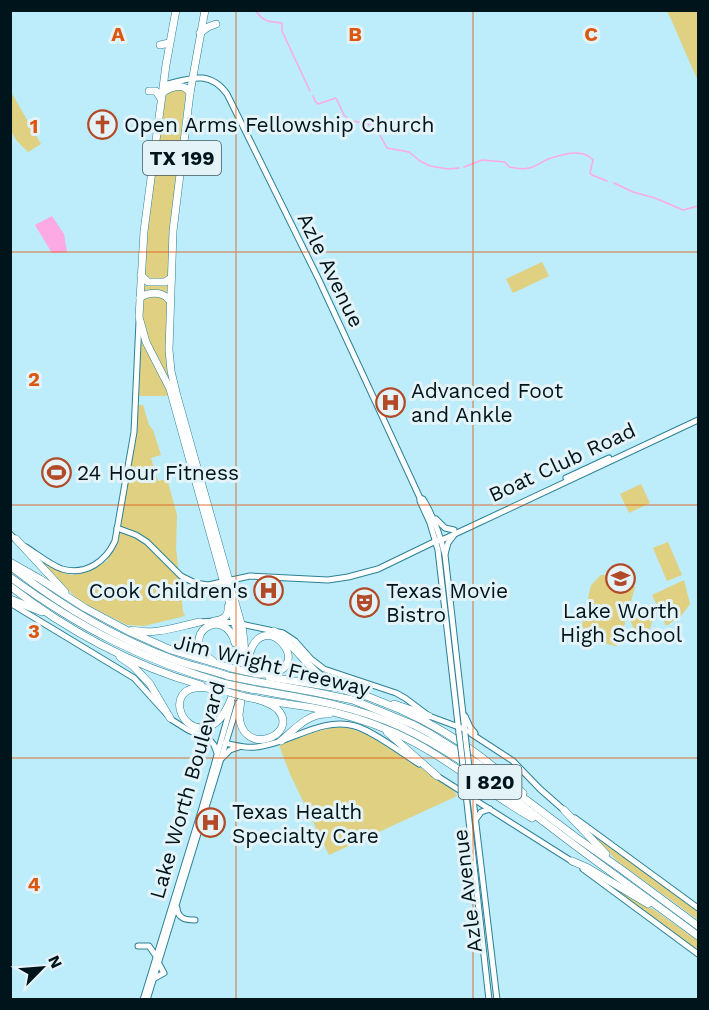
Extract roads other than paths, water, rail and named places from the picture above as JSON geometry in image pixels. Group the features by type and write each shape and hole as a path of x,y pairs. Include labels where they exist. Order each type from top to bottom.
{"highway":[{"name":"Lake Worth Boulevard","path":"176,10 162,92 144,231 139,317 146,342 170,389 195,469"},
{"name":"Lake Worth Boulevard","path":"206,10 190,93 175,211 169,350 171,371 195,469 245,648 242,670 233,691"},
{"path":"200,33 216,24"},
{"path":"160,45 170,43"},
{"path":"195,64 202,77"},
{"path":"149,91 162,92 184,87 190,93"},
{"path":"142,180 152,175"},
{"path":"141,275 148,282 165,282 171,278"},
{"path":"140,298 146,294 162,294 170,301"},
{"path":"13,537 73,601"},
{"path":"10,564 40,579 73,601 120,627 171,650 217,664"},
{"name":"Jim Wright Freeway","path":"10,564 52,597 104,628 175,660 230,672"},
{"name":"Jim Wright Freeway","path":"10,577 74,620 121,646 233,691 253,680 350,700 414,725 463,753 699,926"},
{"name":"Lake Worth Boulevard","path":"226,581 229,599 238,624"},
{"path":"10,586 63,623"},
{"path":"214,621 227,615 229,599"},
{"path":"10,601 32,608 63,623 111,650 133,666 150,684 170,718"},
{"path":"120,627 139,632 151,632 200,622"},
{"path":"242,670 232,633 223,625 214,624 207,627 201,633 199,645 204,655 230,672 253,680 338,688 404,706 429,716"},
{"path":"274,631 285,637 314,672 338,688"},
{"path":"242,670 251,647 257,640 268,636 281,640 288,653 286,665 281,671 253,680"},
{"path":"111,650 175,676 233,691 276,707 283,719 281,729 275,736 265,740 254,738 245,732 233,691"},
{"name":"Jim Wright Freeway","path":"253,680 379,718 428,741 546,823 699,936"},
{"path":"197,687 233,691 224,713 214,725 198,728 184,719 180,712 179,703 187,690 197,687"},
{"path":"370,698 422,720 462,743 506,777 532,805"},
{"path":"257,699 342,714 381,727 424,747 457,767 510,805 546,823"},
{"path":"281,741 310,718 326,713 342,714"},
{"path":"381,727 437,776"},
{"path":"564,810 621,869"},
{"path":"572,861 661,911 680,925 684,925"}],"main road":[{"path":"162,92 193,78 202,77"},
{"name":"Azle Avenue","path":"202,77 216,83 227,94 319,280 438,540 439,560 447,598"},
{"name":"Lake Worth Boulevard","path":"13,537 63,569 80,570 97,565 111,551 115,541 132,446 139,317"},
{"path":"129,397 136,391"},
{"name":"Boat Club Road","path":"117,528 147,542 175,571 185,578 204,585 250,576 325,580 348,577 378,569 442,536 682,428 699,418"},
{"name":"Boat Club Road","path":"455,532 699,418"},
{"name":"Azle Avenue","path":"420,498 429,508 444,555 489,999"},
{"path":"429,508 442,526 455,532 444,555"},
{"path":"417,550 429,538 431,527"},
{"path":"417,550 432,549 439,560"},
{"path":"10,601 134,678 170,718 188,730 209,739 219,758 228,751 240,747"},
{"path":"200,622 238,624 283,633 295,640 311,659 324,669 398,694 429,716 458,726"},
{"name":"Lake Worth Boulevard","path":"157,960 225,743 233,691"},
{"name":"Lake Worth Boulevard","path":"157,960 205,809 219,758 233,691"},
{"path":"444,722 459,710 478,737 513,761 564,810 698,907"},
{"name":"Azle Avenue","path":"459,710 458,726 463,732"},
{"path":"225,743 240,747 259,747 326,725 340,723 368,731 572,861 699,954"},
{"path":"463,732 478,737"},
{"path":"453,786 468,807"},
{"name":"Azle Avenue","path":"469,794 476,819 496,999"},
{"path":"476,819 481,812 490,809"},
{"path":"474,866 477,872 480,898 485,899"},
{"path":"177,903 179,915 185,920 195,920"},
{"path":"138,946 149,946 157,960"},
{"name":"TX 199","path":"147,999 157,960"},
{"name":"TX 199","path":"142,999 157,960"},
{"path":"484,964 492,962"}],"waterway":[{"path":"255,10 267,21 282,23 282,31 310,91"},
{"path":"313,96 318,104 336,98 349,120 376,128 387,148 409,152 430,166 459,168"},
{"path":"464,167 482,160 505,162 509,167 527,169 556,156 579,153 593,160 590,173 607,181"},
{"path":"614,183 683,210 698,206"}],"place":[{"name":"Open Arms Fellowship Church","path":"103,124"},
{"name":"Advanced Foot and Ankle","path":"390,402"},
{"name":"24 Hour Fitness","path":"56,472"},
{"name":"Lake Worth High School","path":"621,579"},
{"name":"Cook Children's","path":"269,590"},
{"name":"Texas Movie Bistro","path":"365,602"},
{"name":"Texas Health Specialty Care","path":"211,823"}]}
